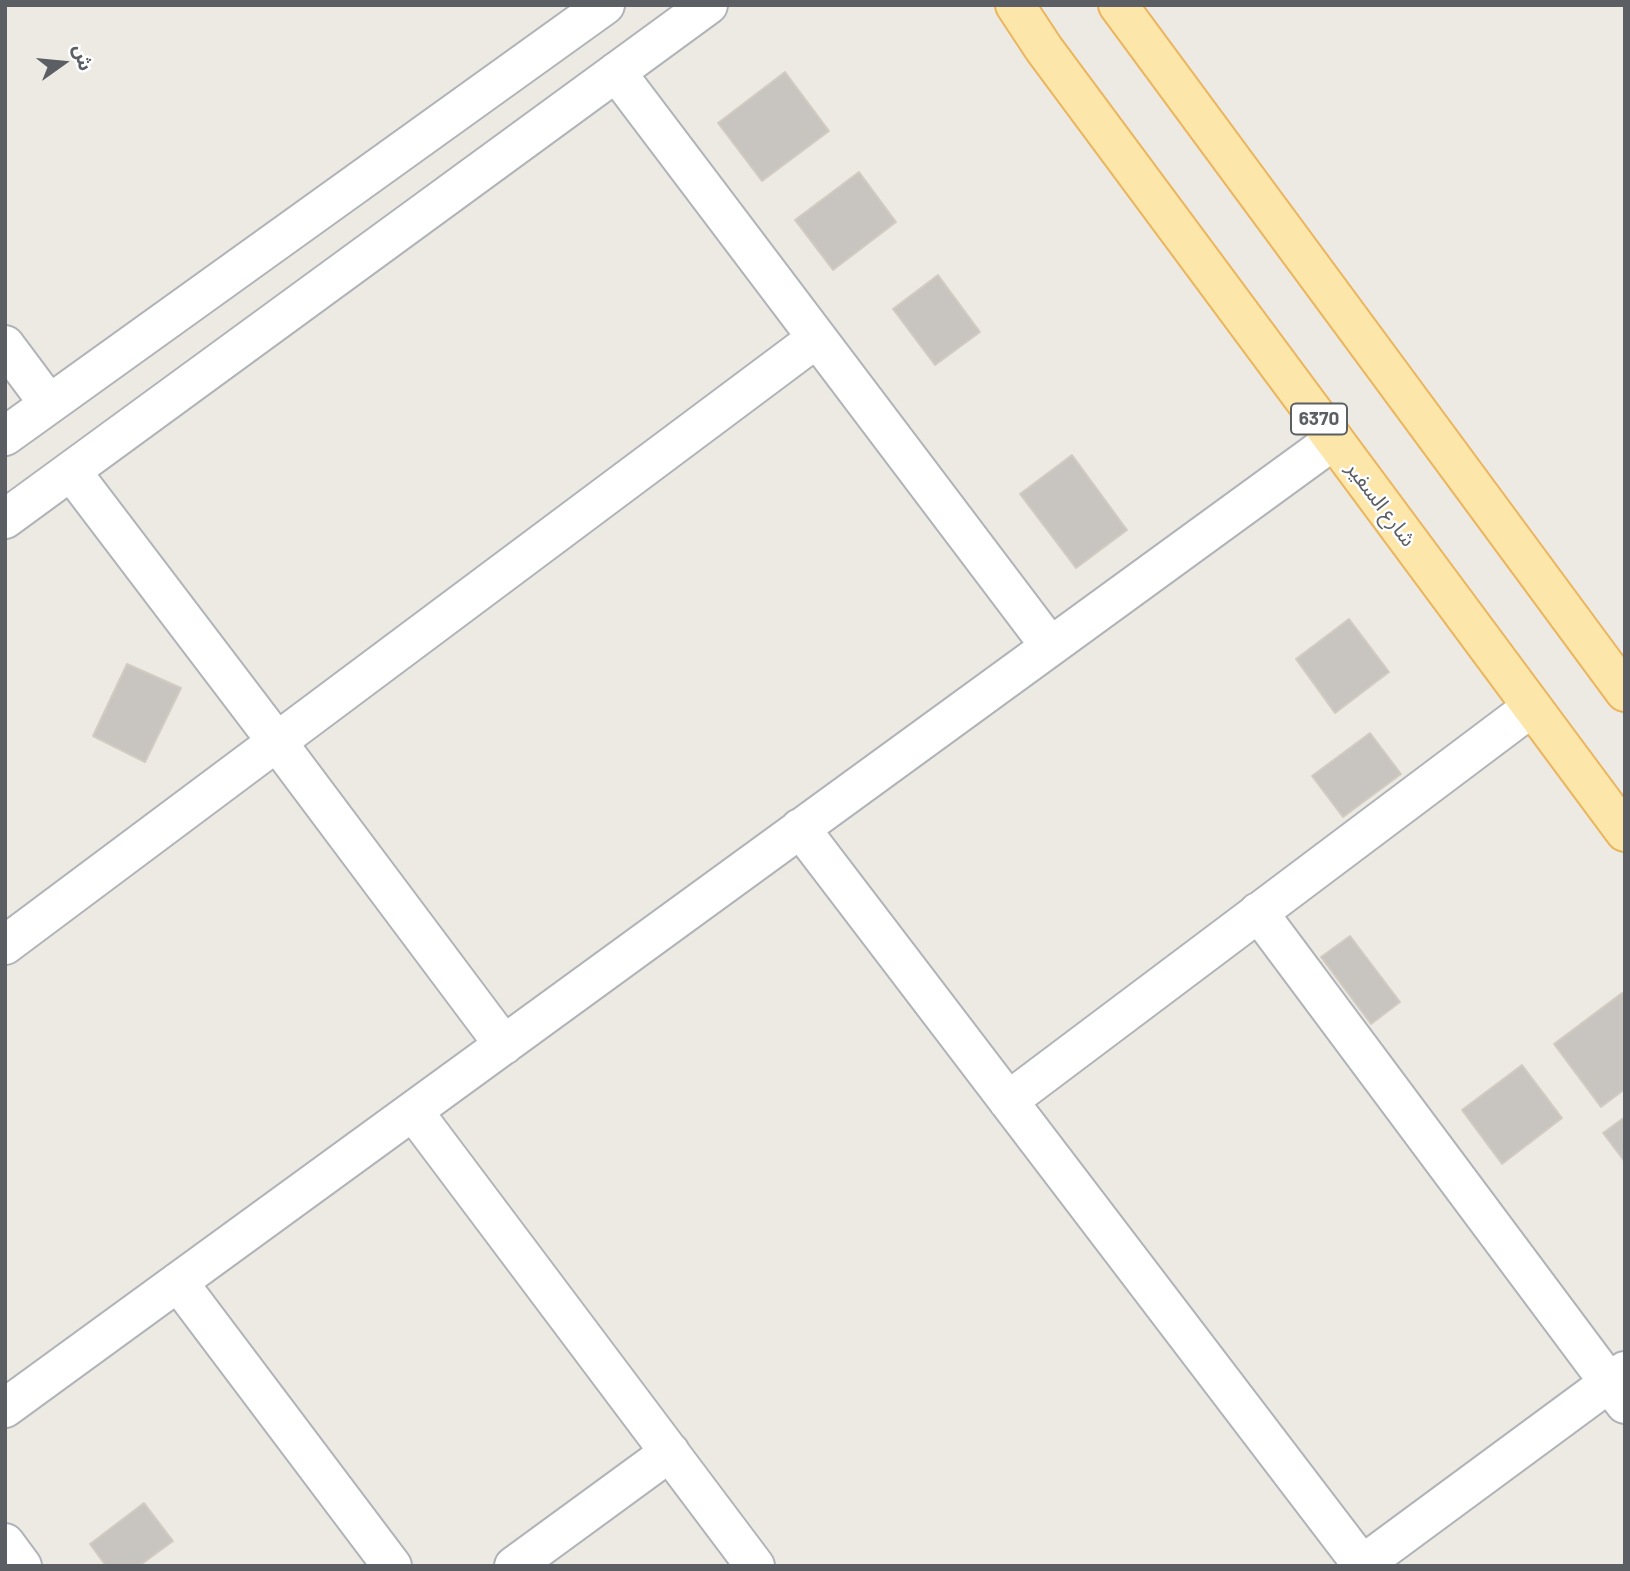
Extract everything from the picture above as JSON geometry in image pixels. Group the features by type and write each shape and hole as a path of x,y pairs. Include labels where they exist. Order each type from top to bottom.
{"main road":[{"name":"شارع السفير","path":"1015,5 1052,60 1625,832"},
{"path":"1118,5 1622,683"}],"street":[{"path":"5,436 604,5"},
{"path":"5,519 708,5"},
{"path":"617,72 1050,646"},
{"path":"5,944 817,338"},
{"path":"5,345 48,404"},
{"path":"5,1408 1334,440"},
{"path":"71,471 504,1045"},
{"path":"1008,1101 1532,707"},
{"path":"800,828 1362,1565 1619,1386 1258,912"},
{"path":"413,1111 755,1566"},
{"path":"177,1282 391,1566"},
{"path":"514,1566 670,1452"},
{"path":"5,1543 22,1566"}],"building":[{"path":"785,72 829,131 762,181 718,123"},
{"path":"859,172 896,222 833,270 795,220"},
{"path":"938,275 980,332 935,365 893,309"},
{"path":"1072,455 1127,530 1076,568 1020,494"},
{"path":"1349,619 1389,672 1335,713 1296,659"},
{"path":"127,664 181,688 145,762 93,736"},
{"path":"1370,733 1401,774 1343,817 1312,776"},
{"path":"1350,936 1400,1002 1371,1024 1321,957"},
{"path":"1622,993 1625,996 1625,1089 1601,1107 1554,1044"},
{"path":"1522,1065 1562,1118 1502,1164 1462,1110"},
{"path":"1625,1117 1625,1162 1603,1133"},
{"path":"144,1503 173,1541 139,1566 106,1566 90,1544"}]}
